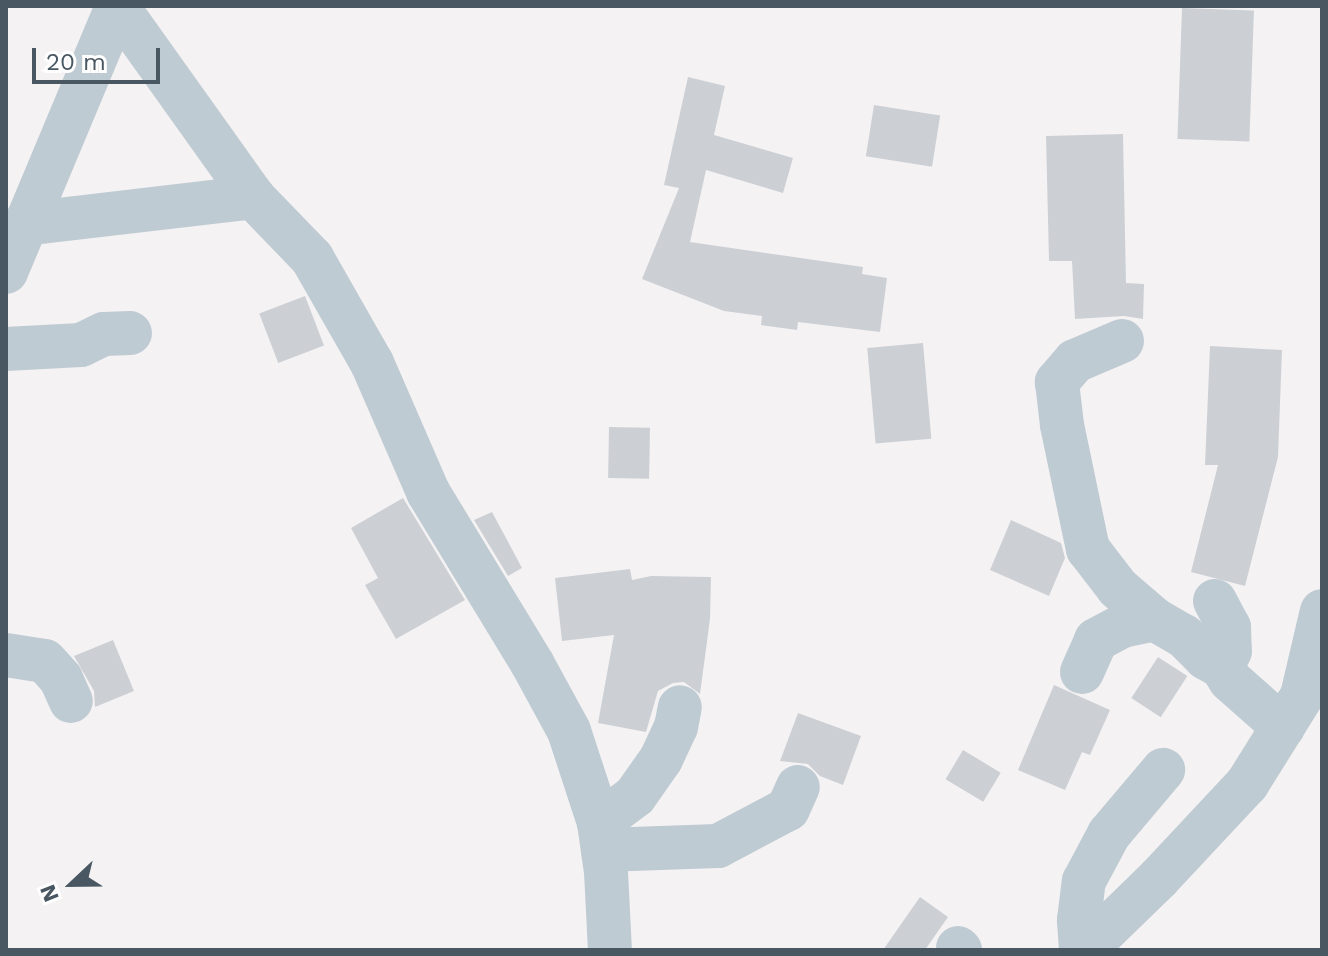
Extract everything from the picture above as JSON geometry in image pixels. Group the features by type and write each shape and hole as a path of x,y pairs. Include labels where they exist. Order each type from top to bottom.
{"street":[{"path":"117,6 253,197 312,258 372,363 428,492 532,663 569,731 601,836 610,950"},
{"path":"6,272 117,6"},
{"path":"24,224 253,197"},
{"path":"6,349 81,345 104,334 130,333"},
{"path":"1122,341 1075,361 1057,382 1062,425 1088,549 1118,588 1154,619 1184,636 1206,658 1222,667 1230,680 1283,727"},
{"path":"1215,601 1229,627 1230,651 1222,667"},
{"path":"1082,672 1096,640 1122,626 1154,619"},
{"path":"1083,950 1170,867 1247,784 1302,696 1320,627"},
{"path":"6,655 45,661 61,679 71,701"},
{"path":"601,836 661,759 676,727 680,707"},
{"path":"1083,950 1079,920 1084,881 1109,834 1163,770"},
{"path":"601,836 718,846 788,809 798,787"}],"building":[{"path":"1182,8 1254,11 1249,141 1177,139"},
{"path":"688,77 725,86 714,135 793,158 783,193 706,170 690,242 863,267 862,274 887,278 880,332 798,322 797,330 761,325 762,316 724,311 642,279 679,188 664,185"},
{"path":"874,105 940,115 932,167 866,156"},
{"path":"1123,134 1126,283 1144,284 1143,319 1124,316 1075,319 1072,261 1049,261 1046,136"},
{"path":"305,296 324,345 278,363 259,314"},
{"path":"923,343 931,439 876,444 867,348"},
{"path":"1210,346 1282,350 1278,457 1245,586 1191,572 1218,465 1205,465"},
{"path":"609,427 650,428 649,479 608,478"},
{"path":"403,498 465,600 396,639 365,585 378,578 351,528"},
{"path":"492,512 522,568 508,576 474,520"},
{"path":"1011,520 1061,543 1065,558 1049,596 990,570"},
{"path":"630,569 632,580 651,576 711,577 710,619 700,694 684,682 673,683 658,691 646,732 598,723 614,635 562,641 555,578"},
{"path":"113,640 134,691 95,707 94,691 74,656"},
{"path":"1158,657 1187,676 1161,717 1131,698"},
{"path":"1054,685 1110,710 1090,755 1082,752 1065,790 1018,770"},
{"path":"798,713 861,736 843,785 820,776 808,764 780,761"},
{"path":"963,750 1001,773 983,802 945,779"},
{"path":"920,897 948,917 925,950 883,950"}]}
